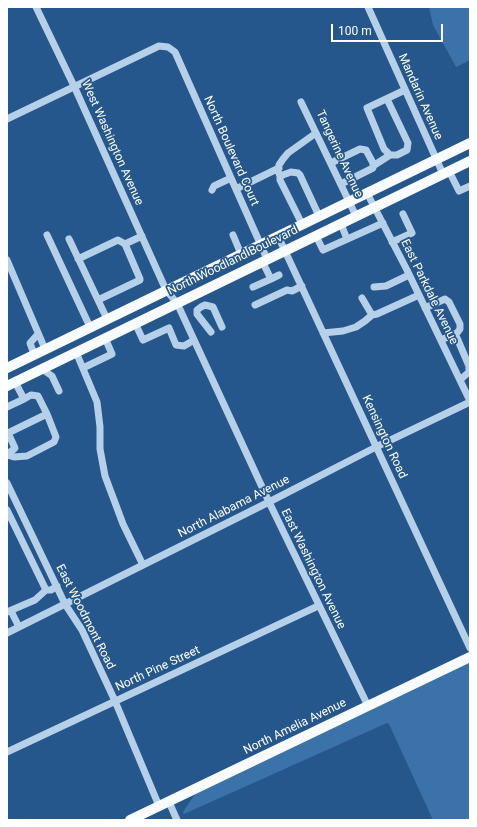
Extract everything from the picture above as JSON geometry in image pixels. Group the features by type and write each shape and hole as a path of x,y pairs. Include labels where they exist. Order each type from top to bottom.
{"main road":[{"name":"North Woodland Boulevard","path":"7,368 470,143"},
{"name":"North Woodland Boulevard","path":"11,384 470,161"},
{"name":"North Amelia Avenue","path":"130,820 470,657"}],"street":[{"name":"West Washington Avenue","path":"36,7 74,86 166,290"},
{"name":"Mandarin Avenue","path":"368,7 436,160 459,191 470,186"},
{"name":"North Boulevard Court","path":"74,86 159,46 168,47 175,52 260,244 271,279"},
{"path":"7,118 74,86"},
{"path":"390,155 384,150 367,108 405,90"},
{"path":"340,184 373,168 373,166 390,155 397,155 407,150 408,143 387,99"},
{"name":"Tangerine Avenue","path":"302,102 356,216"},
{"path":"302,224 280,180 279,172 283,159 288,153 316,133"},
{"path":"331,163 360,149 366,150 373,163 373,166"},
{"path":"236,189 279,172 298,173 318,216"},
{"path":"212,190 214,186 231,178"},
{"name":"East Parkdale Avenue","path":"367,193 419,295 470,402"},
{"path":"392,242 412,233 404,214"},
{"path":"316,236 323,250 382,223"},
{"path":"341,224 347,239"},
{"path":"47,234 90,327"},
{"path":"233,235 241,254"},
{"path":"78,259 142,236"},
{"name":"Kensington Road","path":"278,236 470,648"},
{"path":"69,239 107,319"},
{"path":"98,300 140,280 122,242"},
{"path":"7,260 45,349"},
{"path":"253,287 279,275"},
{"path":"374,287 386,286 409,275"},
{"path":"255,305 287,290 292,291 302,286"},
{"name":"East Washington Avenue","path":"166,290 177,303 318,606 368,706"},
{"path":"323,333 343,331 356,327 365,322 372,315 419,295"},
{"path":"362,298 372,315"},
{"path":"425,308 441,300 446,300 449,302 460,324 460,329 457,333 441,340"},
{"path":"211,332 197,314 197,310 205,305 213,307 222,327"},
{"path":"135,323 143,340 169,328 176,345 184,346 194,340"},
{"path":"34,354 30,343 38,334"},
{"path":"454,334 469,366 469,372 460,380"},
{"path":"83,368 112,354 105,338"},
{"path":"76,352 93,390 99,411 100,449 105,476 123,524 143,565"},
{"path":"42,369 52,376 59,391"},
{"path":"11,384 24,398"},
{"path":"7,407 31,395 38,396 56,437 54,442 27,456 14,457 7,455"},
{"name":"North Alabama Avenue","path":"7,633 376,447 470,402"},
{"path":"7,455 15,448 8,433 47,414"},
{"name":"East Woodmont Road","path":"7,483 65,604 82,630 115,701 159,806"},
{"path":"7,510 46,590"},
{"path":"19,627 9,612 36,600 46,590 51,590 57,586"},
{"name":"North Pine Street","path":"7,752 318,606"},
{"path":"169,802 177,820"}],"shaded area":[{"path":"429,7 470,7 470,60 456,67 433,25"},
{"path":"470,661 470,820 433,820 389,724 387,723 184,814 183,812 195,794"}]}
